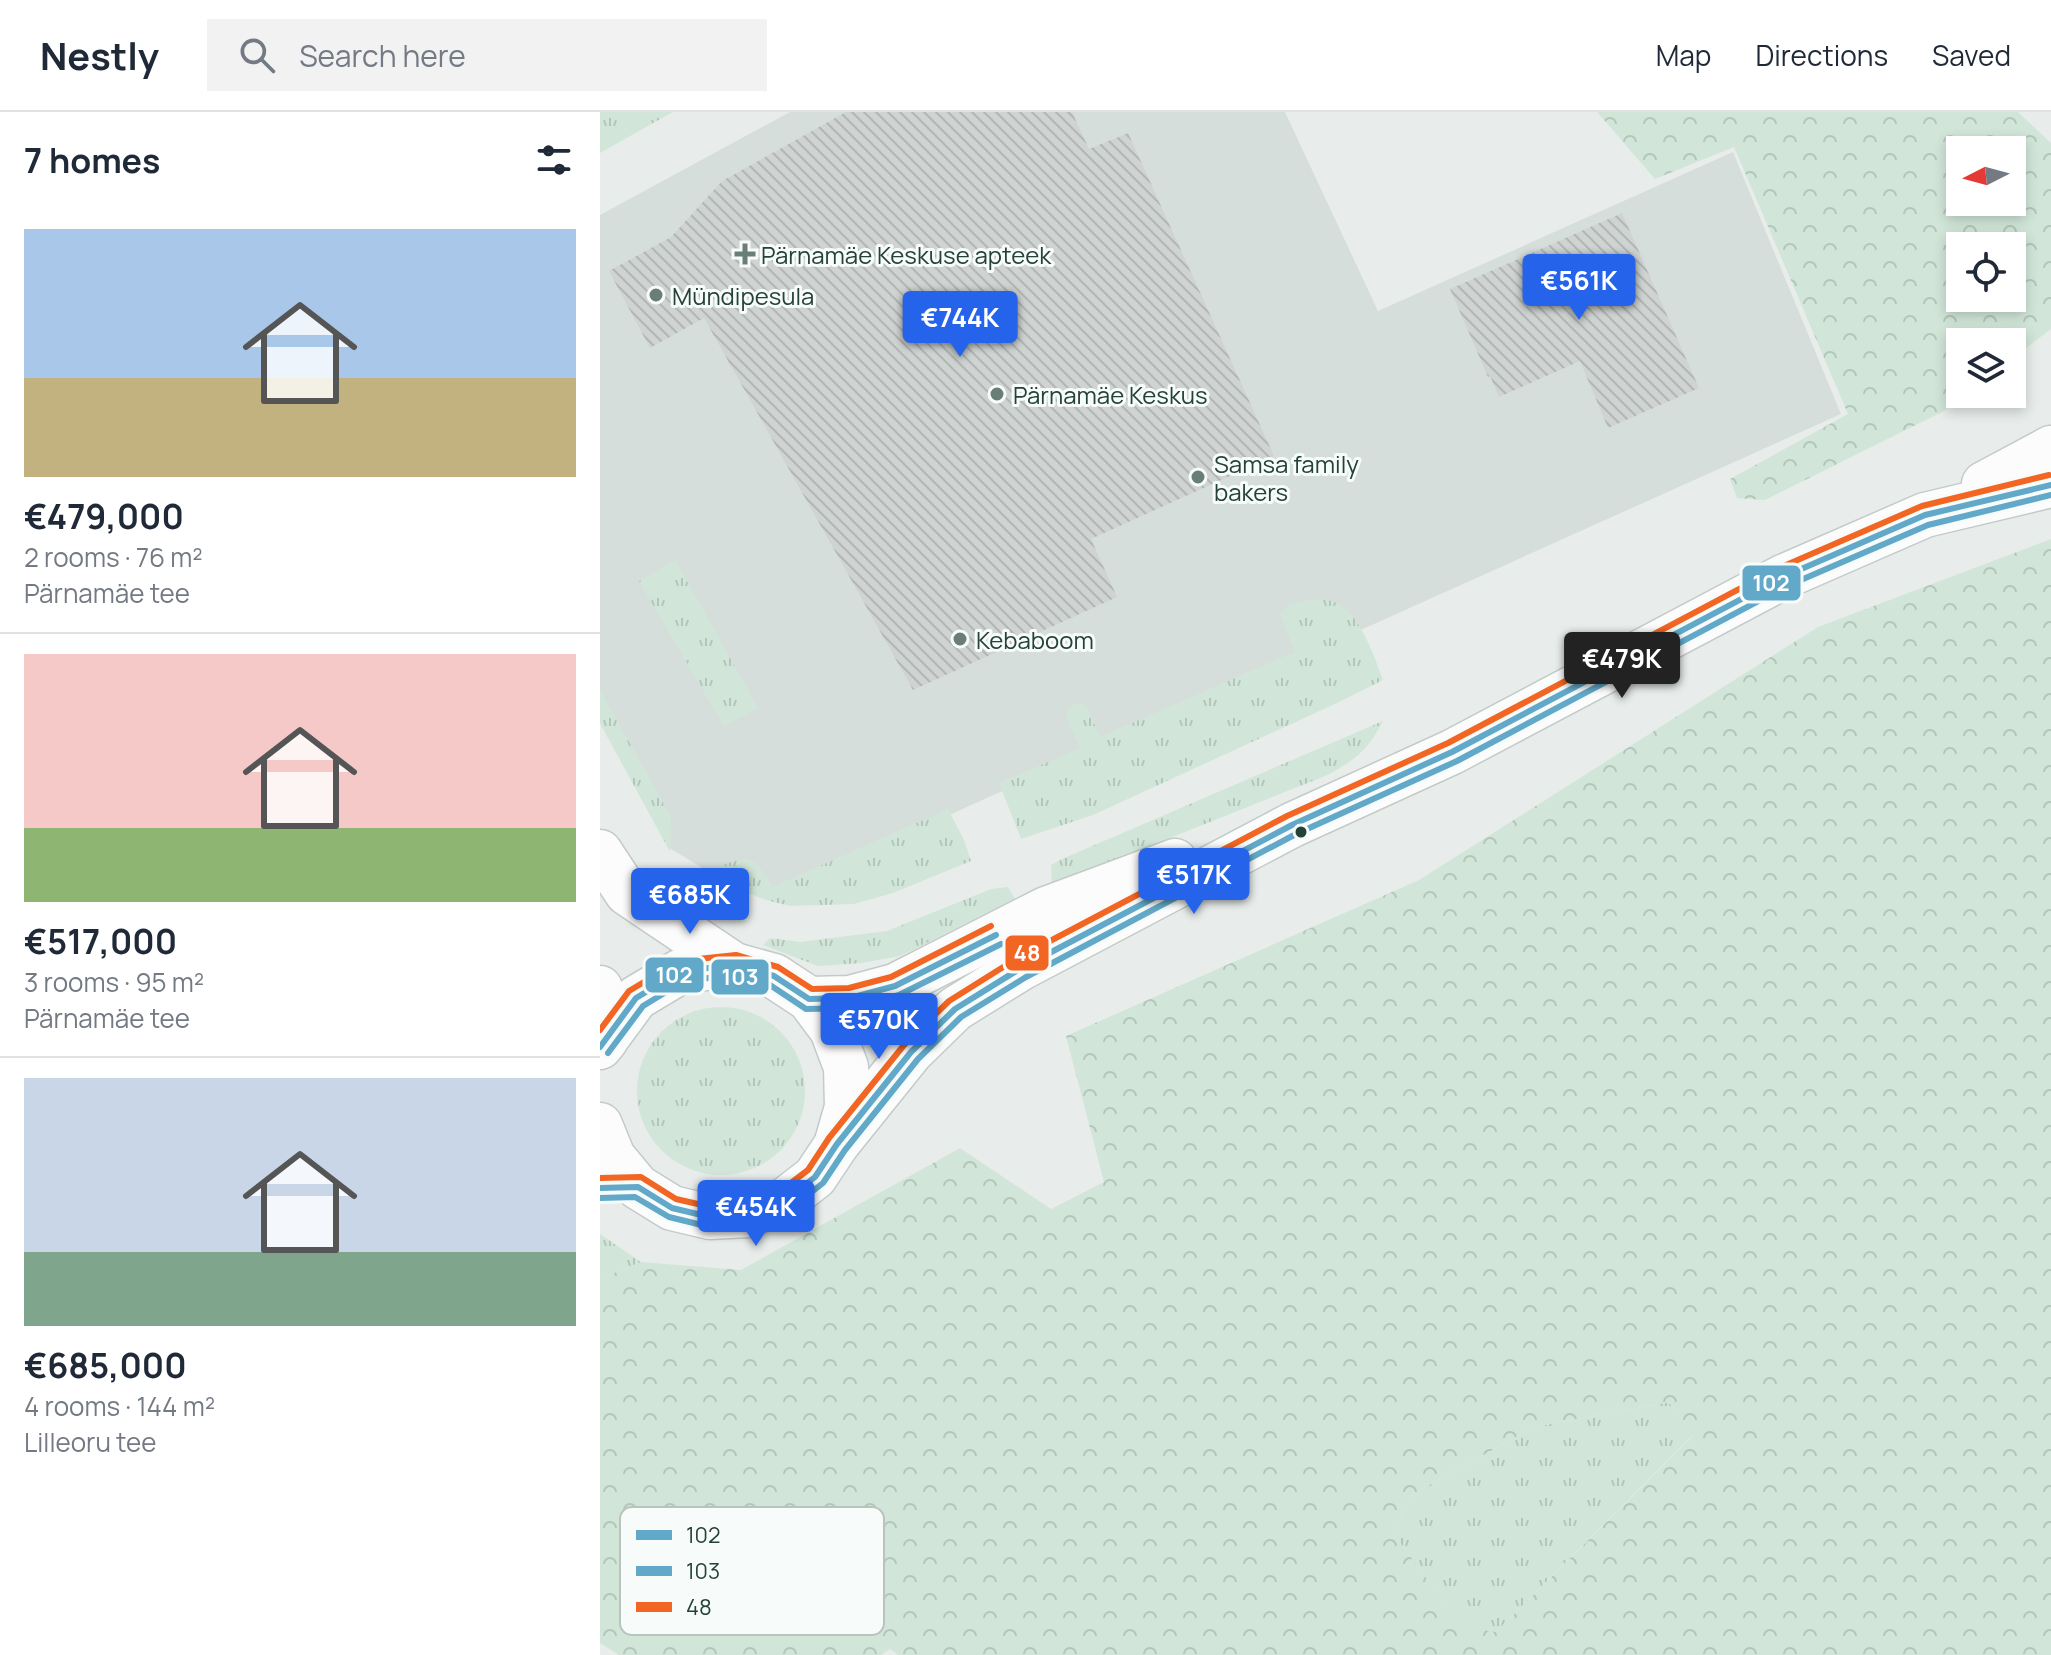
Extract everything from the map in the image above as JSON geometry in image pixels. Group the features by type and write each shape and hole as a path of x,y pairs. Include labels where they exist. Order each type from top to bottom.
{"main road":[{"path":"600,1125 613,1157 619,1188 672,1208 710,1217 748,1215 784,1201 815,1177 837,1144 911,1052 955,1009 1021,968 1292,825 1452,752 1783,577 1925,515 2051,448"},
{"path":"1925,515 2051,485"},
{"path":"809,999 850,998 895,986 1046,909 1182,859 1292,825"},
{"path":"600,852 627,893 734,965 774,976 809,999 832,1030 846,1067 847,1107 837,1144"},
{"path":"602,1050 636,998 681,971 734,965"},
{"path":"600,988 602,1050"}],"shaded area":[{"path":"790,112 1285,112 1378,311 1733,152 1841,414 778,892 714,875 668,847 600,723 600,215"}],"green space":[{"path":"600,112 673,112 600,153"},
{"path":"1597,112 2018,112 2051,143 2051,329 2026,348 2026,328 1946,328 1948,408 1765,500 1737,498 1730,479 1848,414 1734,147 1655,179"},
{"path":"2051,539 2051,1655 898,1655 890,1649 881,1655 619,1655 600,1643 600,1279 641,1262 741,1270 960,1148 1051,1209 1104,1182 1066,1036 1419,880 1818,627","holes":["1669,1402 1692,1437 1496,1632 1462,1627 1393,1533 1413,1494 1534,1427"]},
{"path":"675,560 758,708 724,726 639,581"},
{"path":"1308,600 1334,602 1351,615 1365,636 1383,680 1093,815 1021,839 999,783 1081,748 1068,722 1068,710 1072,706 1080,703 1087,707 1100,737 1295,652 1280,614 1289,605"},
{"path":"600,690 671,817 670,852 600,723"},
{"path":"1383,721 1361,752 1330,774 1052,885 1051,865 1062,859"},
{"path":"948,809 971,861 893,893 854,904 790,906 742,891 714,875 714,868 750,860 760,868 773,887"},
{"path":"1008,887 1015,899 900,956 818,966 763,945 770,938 800,942 887,931 991,889"},
{"path":"721,1007 753,1013 781,1031 799,1059 805,1091 799,1123 781,1151 753,1169 721,1175 689,1169 661,1151 643,1123 637,1091 643,1059 661,1031 689,1013"},
{"path":"600,1234 641,1262 600,1279"},
{"path":"1669,1402 1692,1436 1496,1632 1462,1628 1393,1533 1413,1494 1534,1427"}],"building":[{"name":"Pärnamäe Keskus","path":"846,112 1072,112 1089,149 1128,133 1274,456 1091,539 1117,597 913,690 704,318 650,348 609,271 671,237 722,181"},
{"path":"1622,213 1699,388 1608,428 1580,361 1499,397 1450,289"}],"transit line":[{"name":"48","path":"600,1178 641,1177 676,1199 711,1207 746,1205 779,1192 808,1170 829,1138 904,1045 949,1001 1016,959 1287,816 1448,743 1779,568 1922,506 2049,475"},
{"name":"102","path":"600,1188 638,1187 672,1208 710,1217 748,1215 784,1201 815,1177 837,1144 911,1052 955,1009 1021,968 1292,825 1452,752 1783,577 1925,515 2051,485"},
{"name":"103","path":"600,1198 635,1197 669,1217 710,1227 751,1225 789,1210 823,1183 845,1150 918,1059 961,1017 1026,977 1296,834 1457,761 1787,586 1928,525 2051,495"},
{"name":"48","path":"600,1030 629,991 679,961 736,955 778,967 812,989 849,988 891,977 991,926"},
{"name":"102","path":"600,1047 636,998 681,971 734,965 774,976 809,999 850,998 895,986 996,935"},
{"name":"103","path":"608,1053 643,1006 684,981 733,975 770,985 806,1009 851,1008 899,995 1001,944"}],"place":[{"name":"Pärnamäe Keskuse apteek","path":"745,254"},
{"name":"Mündipesula","path":"656,295"},
{"name":"Pärnamäe Keskus","path":"997,394"},
{"name":"Samsa family bakers","path":"1198,477"},
{"name":"Kebaboom","path":"960,639"}]}
